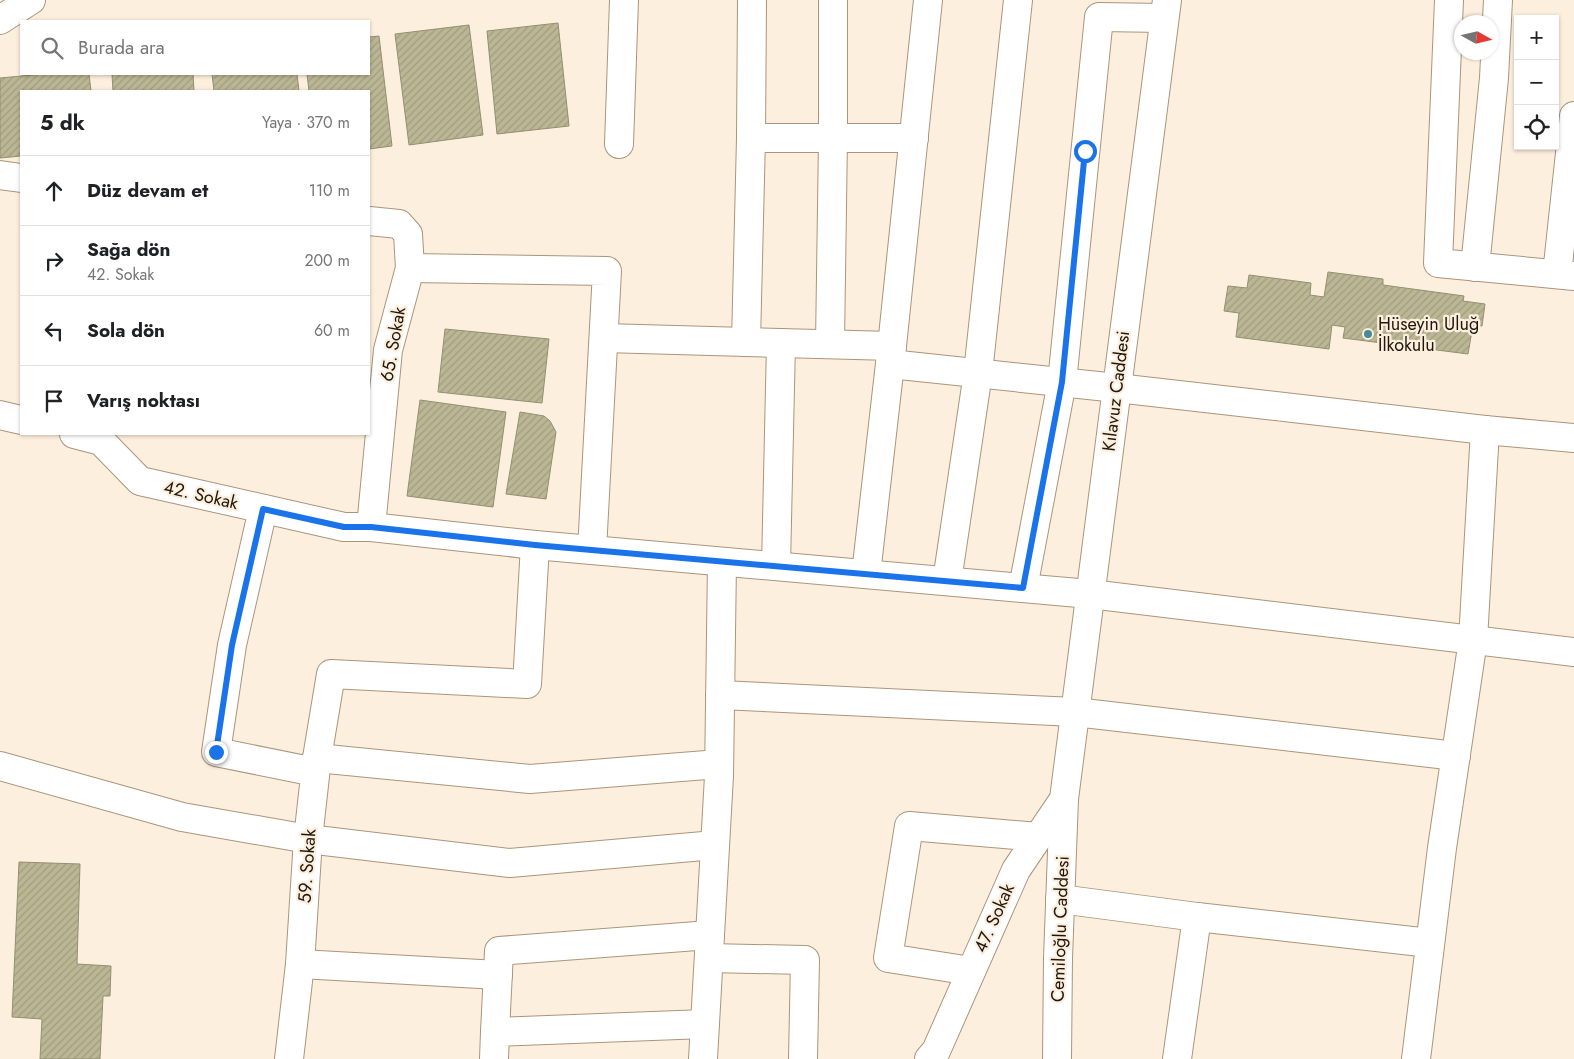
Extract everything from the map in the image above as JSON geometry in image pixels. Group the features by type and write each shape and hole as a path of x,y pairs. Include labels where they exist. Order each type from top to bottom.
{"main road":[{"path":"0,20 30,0"},
{"path":"619,144 624,0"},
{"path":"746,342 752,0"},
{"path":"830,344 833,0"},
{"path":"866,574 928,0"},
{"path":"946,581 978,373 1018,0"},
{"path":"1449,0 1438,264 1565,275 1574,116"},
{"path":"1476,267 1494,78 1498,0"},
{"path":"1023,588 1062,382 1099,17 1165,9"},
{"name":"Kılavuz Caddesi","path":"1065,790 1165,9"},
{"path":"751,138 914,138"},
{"path":"0,174 20,178"},
{"name":"65. Sokak","path":"370,221 400,224 408,234 410,268 379,353 371,527"},
{"path":"410,268 608,271 592,550"},
{"path":"604,338 830,344 978,373 1485,430 1574,438"},
{"path":"776,566 781,343"},
{"path":"0,415 20,420"},
{"path":"1416,1059 1430,943 1474,640 1485,430"},
{"name":"42. Sokak","path":"86,435 111,437 140,481 344,527 371,527 535,545 1090,594 1574,652"},
{"path":"263,509 232,645 216,752 316,765 530,779 719,764"},
{"name":"59. Sokak","path":"297,1058 300,964 308,839 316,765 331,674 527,684 535,545"},
{"path":"703,1059 716,845 722,562"},
{"path":"720,695 1075,712 1456,756"},
{"path":"0,766 182,817 308,839 510,863 716,845"},
{"name":"47. Sokak","path":"929,1059 936,1051 1016,870 1038,837 1065,790"},
{"name":"Cemiloğlu Caddesi","path":"1057,1059 1058,958 1065,790"},
{"path":"971,971 888,958 909,826 1038,837"},
{"path":"1060,899 1430,943"},
{"path":"1177,1059 1197,916"},
{"path":"494,1059 499,951 710,947 806,960 803,1059"},
{"path":"300,964 498,975"},
{"path":"495,1032 705,1024"}],"building":[{"path":"558,23 569,126 497,134 487,31"},
{"path":"469,25 483,135 409,145 395,34"},
{"path":"379,36 392,146 370,149 370,90 309,90 307,75 370,75 370,37"},
{"path":"32,75 89,75 91,90 20,90 20,156 0,158 0,78"},
{"path":"112,75 193,75 194,90 113,90"},
{"path":"212,75 297,75 299,90 214,90"},
{"path":"1328,272 1383,279 1383,285 1464,296 1463,301 1485,304 1482,326 1473,325 1468,354 1343,338 1345,327 1332,325 1329,349 1236,337 1239,313 1224,311 1228,286 1247,288 1249,275 1311,283 1310,295 1324,297"},
{"path":"445,329 549,339 542,403 438,392"},
{"path":"420,400 506,412 493,507 407,496"},
{"path":"520,412 544,416 550,421 556,432 546,499 506,494"},
{"path":"19,862 80,864 77,964 111,966 110,996 103,996 100,1059 40,1059 42,1019 12,1017"}],"place":[{"name":"Hüseyin Uluğ İlkokulu","path":"1368,334"}],"route":[{"path":"216,752 232,645 263,509 351,528 371,527 535,545 1023,588 1062,382 1085,151"}]}
